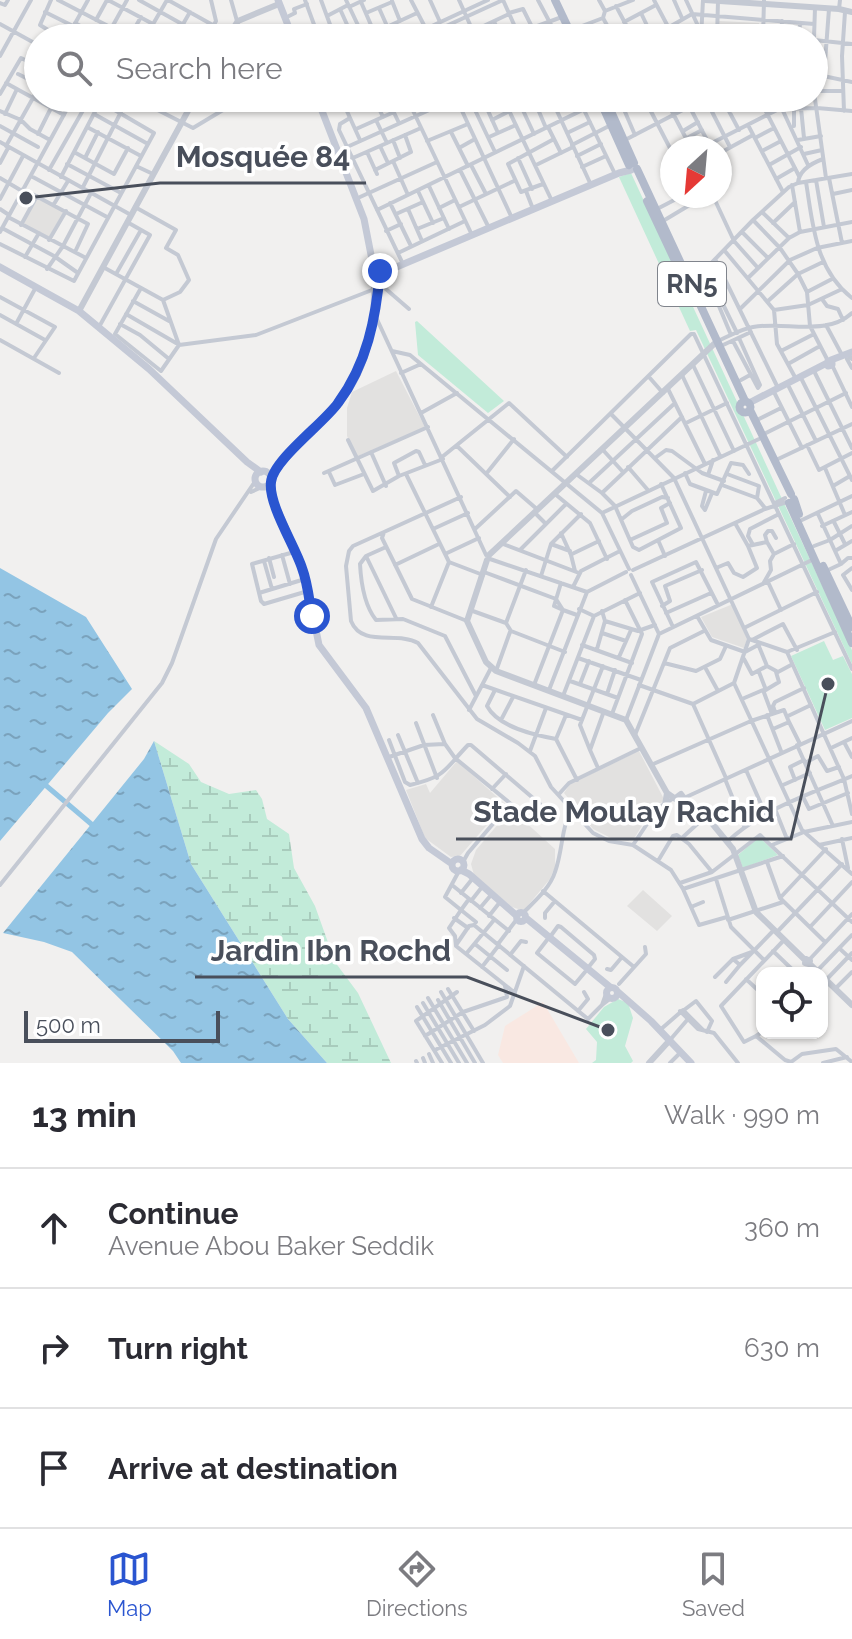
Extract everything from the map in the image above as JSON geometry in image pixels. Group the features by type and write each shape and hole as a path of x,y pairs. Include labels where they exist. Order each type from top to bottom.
{"main road":[{"path":"568,24 556,0 562,0 571,24"},
{"path":"280,1 292,24"},
{"path":"280,1 290,24"},
{"path":"324,112 364,219 377,276"},
{"path":"267,484 280,464 336,407 349,387 360,366 375,315 377,276 371,230 349,159 326,112"},
{"name":"RN5","path":"606,112 774,462 852,643"},
{"name":"RN5","path":"609,112 625,140 632,167 657,209 692,283 717,345"},
{"path":"377,276 632,167"},
{"path":"0,267 79,311 99,327 149,369 267,484 296,551 319,645 366,708 392,755 422,839 429,848 460,866 586,971 624,998 660,1030 689,1063"},
{"path":"747,406 849,356"},
{"path":"776,391 789,387 830,363"},
{"name":"RN5","path":"747,406 852,627"},
{"path":"259,475 280,464"},
{"path":"259,475 269,474 267,484"}],"street":[{"path":"0,3 5,5 8,0"},
{"path":"0,56 31,0"},
{"path":"41,24 51,0"},
{"path":"58,0 104,24"},
{"path":"75,24 88,0"},
{"path":"96,20 108,0 154,24 167,0 211,24"},
{"path":"114,24 127,0"},
{"path":"139,0 181,24"},
{"path":"211,0 214,24"},
{"path":"231,0 236,24"},
{"path":"289,16 295,13 294,9 322,0 330,24"},
{"path":"411,0 421,24"},
{"path":"439,0 431,2 440,22"},
{"path":"459,0 470,24"},
{"path":"447,24 488,0"},
{"path":"437,24 503,0 514,24"},
{"path":"538,0 551,24"},
{"path":"593,24 603,18 605,11 599,0"},
{"path":"605,11 633,0"},
{"path":"674,0 682,18"},
{"path":"686,0 698,24"},
{"path":"701,24 704,0 812,5 845,11"},
{"path":"840,0 845,11 844,111"},
{"path":"237,21 280,1"},
{"path":"327,16 348,4 362,1 371,24"},
{"path":"366,13 392,1 400,21"},
{"path":"718,1 718,24"},
{"path":"616,6 624,22 655,2 668,24"},
{"path":"764,2 764,24"},
{"path":"307,3 314,24"},
{"path":"348,4 357,24"},
{"path":"672,24 692,14 814,24 812,5"},
{"path":"379,8 387,24"},
{"path":"340,9 347,24"},
{"path":"488,24 523,9 530,24"},
{"path":"828,26 829,9"},
{"path":"45,12 72,24"},
{"path":"184,24 190,12"},
{"path":"393,24 417,13"},
{"path":"641,13 646,24"},
{"path":"137,24 141,17"},
{"path":"540,24 564,17"},
{"path":"603,18 606,24"},
{"path":"0,24 24,38"},
{"path":"844,30 852,30"},
{"path":"828,42 852,44"},
{"path":"1,92 21,58 24,59"},
{"path":"18,74 24,78"},
{"path":"828,76 852,82"},
{"path":"6,83 24,93"},
{"path":"17,89 3,112 50,140"},
{"path":"828,92 843,91"},
{"path":"828,109 852,111"},
{"path":"0,163 25,112"},
{"path":"38,134 49,112"},
{"path":"58,112 64,115"},
{"path":"66,112 1,230 54,256 78,273"},
{"path":"49,170 84,112"},
{"path":"0,244 72,282 154,131 121,112 83,187"},
{"path":"160,112 190,128 220,112"},
{"path":"79,311 187,112"},
{"path":"347,112 360,140"},
{"path":"381,112 383,117"},
{"path":"355,129 394,112 399,123"},
{"path":"413,112 472,235"},
{"path":"347,147 424,112"},
{"path":"462,112 512,218"},
{"path":"475,112 495,153"},
{"path":"488,112 498,133"},
{"path":"492,120 507,112"},
{"path":"509,112 552,201"},
{"path":"540,112 561,153"},
{"path":"558,112 591,185"},
{"path":"377,210 580,112"},
{"path":"585,112 617,174"},
{"path":"625,112 635,135"},
{"path":"651,112 663,136"},
{"path":"672,112 684,136"},
{"path":"625,140 679,112"},
{"path":"692,112 705,136"},
{"path":"712,112 724,136"},
{"path":"730,112 739,130"},
{"path":"765,112 799,176"},
{"path":"727,136 771,112"},
{"path":"784,112 801,139"},
{"path":"794,112 794,131"},
{"path":"801,112 801,147 809,166"},
{"path":"818,112 823,159 842,243"},
{"path":"61,177 93,113 148,144"},
{"path":"488,138 525,114 534,134"},
{"path":"350,118 339,127 349,159 369,193 401,265"},
{"path":"376,120 387,143"},
{"path":"567,133 590,122"},
{"path":"682,131 698,122"},
{"path":"427,141 468,124"},
{"path":"535,166 611,125"},
{"path":"748,125 783,192"},
{"path":"0,126 38,147"},
{"path":"86,127 141,156"},
{"path":"349,159 421,128"},
{"path":"732,146 774,128"},
{"path":"691,136 702,130"},
{"path":"450,131 486,194"},
{"path":"85,158 98,132"},
{"path":"367,152 376,172 412,152 405,135"},
{"path":"801,139 821,136"},
{"path":"459,148 475,139"},
{"path":"543,184 521,192 508,166 511,160 554,139"},
{"path":"393,140 400,158"},
{"path":"762,151 781,141"},
{"path":"0,142 114,205 150,235 99,327"},
{"path":"577,156 601,144"},
{"path":"380,146 408,195"},
{"path":"769,165 801,147"},
{"path":"74,152 116,174 128,148"},
{"path":"506,148 511,160"},
{"path":"804,154 822,150"},
{"path":"582,167 607,155"},
{"path":"0,199 23,156"},
{"path":"517,157 533,209"},
{"path":"800,232 795,184 809,166 823,159"},
{"path":"360,197 437,162"},
{"path":"67,164 121,193"},
{"path":"136,166 153,174"},
{"path":"776,179 795,168"},
{"path":"460,170 489,228"},
{"path":"692,283 783,192 795,184 852,175"},
{"path":"31,176 107,217"},
{"path":"0,178 54,204 88,225 75,252"},
{"path":"816,180 824,227"},
{"path":"54,204 68,181"},
{"path":"459,207 514,181"},
{"path":"806,182 817,248 832,279 852,298"},
{"path":"429,186 449,229"},
{"path":"833,194 852,190"},
{"path":"418,191 433,223"},
{"path":"47,269 91,193"},
{"path":"21,225 37,196"},
{"path":"439,208 455,200"},
{"path":"396,214 423,202"},
{"path":"773,223 795,202"},
{"path":"390,203 411,246"},
{"path":"135,207 176,230 166,248 178,255 189,280 180,292 163,300"},
{"path":"663,221 682,208"},
{"path":"718,208 734,241 758,268"},
{"path":"0,209 21,225 86,258"},
{"path":"408,209 422,241"},
{"path":"49,240 66,211"},
{"path":"763,213 789,238"},
{"path":"417,229 444,218"},
{"path":"753,220 780,248 798,274 807,292 810,326 852,407"},
{"path":"398,253 465,221"},
{"path":"749,278 789,238 800,232 852,222"},
{"path":"386,231 401,224"},
{"path":"116,274 141,230"},
{"path":"742,232 768,258"},
{"path":"25,257 39,233"},
{"path":"431,237 436,250"},
{"path":"740,309 790,260 817,248 852,241"},
{"path":"724,250 774,310 775,339 817,408 851,477 833,486"},
{"path":"715,260 768,367 781,408 818,469 825,468 852,450 815,373"},
{"path":"768,301 798,274 823,262"},
{"path":"103,267 163,300 179,345"},
{"path":"126,314 179,345 256,335 377,276 409,309"},
{"path":"807,292 832,279"},
{"path":"16,324 36,287"},
{"path":"735,337 715,288 711,287 752,374"},
{"path":"141,288 115,334 161,371 179,345"},
{"path":"774,310 808,305 838,290 843,291"},
{"path":"0,297 55,327 34,358"},
{"path":"822,299 827,306 848,316 852,325"},
{"path":"133,301 171,322"},
{"path":"0,315 45,340"},
{"path":"375,315 488,557 587,592"},
{"path":"467,621 488,557 703,355 750,330 775,324 826,325 848,316"},
{"path":"120,324 140,335 169,359"},
{"path":"826,325 849,356 852,368"},
{"path":"552,471 692,334 696,335 771,507"},
{"path":"781,351 814,334"},
{"path":"0,340 59,373"},
{"path":"788,364 820,346"},
{"path":"392,351 410,355 421,363 602,513 659,634"},
{"path":"401,373 421,363"},
{"path":"693,365 734,451"},
{"path":"741,380 768,367"},
{"path":"682,375 721,457"},
{"path":"648,376 675,403 705,464"},
{"path":"789,387 816,441"},
{"path":"421,413 457,393"},
{"path":"602,513 734,451 846,393"},
{"path":"348,440 373,491 442,458 509,403 567,457"},
{"path":"589,483 675,403"},
{"path":"685,424 727,403"},
{"path":"755,421 781,408"},
{"path":"611,414 674,478 750,640 787,652 835,632"},
{"path":"602,493 682,417"},
{"path":"774,462 852,424"},
{"path":"364,474 335,485 326,472 428,427"},
{"path":"486,474 514,439"},
{"path":"456,446 510,497"},
{"path":"603,450 648,490"},
{"path":"655,458 666,450 678,453 694,469 757,498 779,514 852,669"},
{"path":"399,476 394,462 416,451 425,465"},
{"path":"371,452 386,486"},
{"path":"708,475 713,460"},
{"path":"685,473 690,484 718,494 730,465 737,462 749,474"},
{"path":"825,468 840,502 852,519"},
{"path":"406,474 449,562 556,599"},
{"path":"576,474 615,506 633,547 639,550 681,528 661,484"},
{"path":"727,474 759,486 757,498"},
{"path":"0,885 152,696 172,663 216,539 259,475"},
{"path":"249,493 267,484"},
{"path":"475,529 516,491 546,524"},
{"path":"555,494 590,523 607,559"},
{"path":"802,520 852,496"},
{"path":"461,497 353,546 346,558 354,630 363,636 409,637 418,643 483,724 530,751 551,787 587,828 600,838 633,845 671,870 682,886 698,924 756,912 781,900 826,849"},
{"path":"622,519 662,497 669,500"},
{"path":"549,690 587,592 789,499"},
{"path":"630,540 667,523 661,508 669,500"},
{"path":"520,550 566,504"},
{"path":"433,529 468,513"},
{"path":"541,576 551,544 581,514"},
{"path":"716,568 728,563 734,573 741,577 756,572 748,536 750,529 779,514"},
{"path":"818,514 841,564"},
{"path":"822,526 848,514"},
{"path":"833,520 845,544"},
{"path":"735,523 750,545"},
{"path":"814,546 852,526"},
{"path":"774,554 765,535 772,531 776,538"},
{"path":"384,532 382,538 412,599 467,621 493,670 626,720 667,793 706,816 736,854 756,912 813,967"},
{"path":"561,533 577,572 573,587"},
{"path":"445,554 479,538"},
{"path":"658,540 665,556"},
{"path":"551,544 570,553 599,541"},
{"path":"835,551 852,541"},
{"path":"750,545 767,542"},
{"path":"395,565 439,544"},
{"path":"502,544 577,572 618,552"},
{"path":"765,583 774,554 794,544"},
{"path":"386,547 366,556 360,566 365,598 373,617 378,620 396,618 447,638 476,696"},
{"path":"296,551 251,566 259,593 264,604 308,591"},
{"path":"282,555 290,584"},
{"path":"366,556 396,618"},
{"path":"826,571 848,558 851,563 843,575 852,590"},
{"path":"626,720 659,634 814,559"},
{"path":"267,560 272,589"},
{"path":"431,607 449,562"},
{"path":"673,627 652,582 695,562 718,605"},
{"path":"506,623 526,570"},
{"path":"662,606 670,601 665,586 702,570"},
{"path":"272,578 287,573"},
{"path":"259,593 305,579"},
{"path":"561,583 555,607 594,616"},
{"path":"765,583 781,610"},
{"path":"666,613 712,592"},
{"path":"744,628 817,592"},
{"path":"563,696 594,616 640,593"},
{"path":"590,750 618,698 642,638 625,600"},
{"path":"843,605 852,601"},
{"path":"470,610 506,623 511,631 565,652"},
{"path":"534,685 563,610"},
{"path":"597,649 605,621 602,611"},
{"path":"697,616 711,640 744,654 752,674 767,666"},
{"path":"605,621 641,631 655,625"},
{"path":"693,704 734,683 750,640 783,624 797,650"},
{"path":"619,657 631,630"},
{"path":"469,710 493,670 511,631"},
{"path":"635,735 672,646 704,631"},
{"path":"602,633 626,641"},
{"path":"744,654 758,644 765,645"},
{"path":"758,644 767,666"},
{"path":"582,645 632,663"},
{"path":"664,663 693,671 706,668 720,659 726,646"},
{"path":"787,652 849,791 852,814"},
{"path":"578,658 628,675 693,704 744,826"},
{"path":"580,684 589,661"},
{"path":"776,672 791,665"},
{"path":"599,769 581,729 603,666"},
{"path":"742,699 779,682 776,672 767,666"},
{"path":"706,668 718,691"},
{"path":"607,694 615,670"},
{"path":"737,675 749,670"},
{"path":"759,672 772,714"},
{"path":"570,681 618,698"},
{"path":"734,683 804,832 850,872"},
{"path":"482,685 582,720"},
{"path":"781,752 773,729 773,706 775,702 804,688"},
{"path":"495,690 487,708 501,720 536,735 556,739"},
{"path":"501,720 513,696"},
{"path":"773,729 811,705"},
{"path":"530,751 546,708"},
{"path":"651,765 751,721 784,710 833,826"},
{"path":"389,740 392,755 406,783 437,778 455,758 471,745 541,805 529,819 455,758 445,744 433,715"},
{"path":"566,715 556,739 577,780"},
{"path":"633,845 655,811 665,805 852,721"},
{"path":"416,723 437,778"},
{"path":"398,735 418,783"},
{"path":"831,748 852,738"},
{"path":"844,742 852,757"},
{"path":"392,755 424,745 445,744"},
{"path":"559,794 566,786 641,748"},
{"path":"795,780 790,767 818,756 827,771 839,767"},
{"path":"746,770 765,813"},
{"path":"782,786 810,773"},
{"path":"492,789 506,774"},
{"path":"727,842 744,826 765,813 852,776"},
{"path":"803,797 809,809 849,791"},
{"path":"665,805 667,793"},
{"path":"510,804 468,853 445,897 588,1019 646,954 645,947"},
{"path":"683,837 706,816 735,804"},
{"path":"482,967 555,874 563,829 571,808"},
{"path":"775,809 787,839"},
{"path":"772,845 804,832 852,822"},
{"path":"658,861 674,835 683,837 712,872"},
{"path":"682,886 712,872 759,835 851,918 803,967"},
{"path":"819,845 852,838"},
{"path":"842,839 850,872"},
{"path":"682,886 783,856"},
{"path":"767,862 781,900 810,927 830,956"},
{"path":"726,982 751,953 842,864"},
{"path":"460,866 461,893"},
{"path":"716,878 731,927 751,953 756,968 720,1008 744,1042 756,1036"},
{"path":"810,927 852,882"},
{"path":"452,885 510,930"},
{"path":"483,886 454,918 449,928 455,936 456,945 515,993"},
{"path":"543,891 634,967"},
{"path":"466,954 484,933 492,894"},
{"path":"489,916 501,901"},
{"path":"545,918 545,913 555,901"},
{"path":"691,907 703,902"},
{"path":"456,945 475,923 510,908"},
{"path":"454,918 468,928"},
{"path":"558,926 595,956 586,971 575,984 537,953 558,926"},
{"path":"825,967 830,956 851,938"},
{"path":"757,967 784,940"},
{"path":"510,955 521,941 526,942"},
{"path":"475,944 507,970"},
{"path":"828,972 851,957 839,948"},
{"path":"773,951 790,967"},
{"path":"715,977 733,959 751,953 764,960"},
{"path":"607,969 611,970 622,957"},
{"path":"733,959 740,965"},
{"path":"435,1050 462,1038 507,1009 524,966"},
{"path":"835,989 851,975"},
{"path":"746,979 756,988"},
{"path":"828,982 852,1005"},
{"path":"425,1036 463,1012 507,997 505,985"},
{"path":"448,989 455,994 474,1031"},
{"path":"441,992 483,1063"},
{"path":"578,1011 588,999 584,992"},
{"path":"442,1063 416,1021 439,1002 455,994"},
{"path":"428,998 467,1063"},
{"path":"660,1030 696,1001 712,1021 706,1032"},
{"path":"439,1002 475,1063"},
{"path":"423,1003 458,1061"},
{"path":"417,1007 450,1063 477,1051"},
{"path":"682,1011 706,1032 714,1033 738,1063"},
{"path":"682,1011 706,1032"},
{"path":"649,1063 688,1019"},
{"path":"763,1039 776,1053 791,1062 802,1054 836,1049 849,1061"},
{"path":"670,1063 681,1052"},
{"path":"429,1054 433,1063"},
{"path":"823,1063 849,1061"}],"shaded area":[{"path":"719,21 759,23 759,24 719,24"},
{"path":"37,197 64,211 49,237 23,224"},
{"path":"396,371 425,427 356,457 347,436 347,408 352,392"},
{"path":"733,604 747,639 744,648 712,637 701,617"},
{"path":"639,751 665,801 654,806 635,837 628,841 611,838 593,829 564,793 570,784"},
{"path":"457,761 505,804 460,856 451,857 425,838 406,790 426,784 430,793"},
{"path":"511,809 555,849 555,867 550,879 521,910 512,907 474,875 471,864 476,850"},
{"path":"643,890 672,916 657,931 627,906"},
{"path":"543,1002 579,1063 503,1063 498,1055 505,1026"}],"green space":[{"path":"631,173 852,650 852,664 696,330 690,331 619,177"},
{"path":"417,321 504,401 488,413 418,355"},
{"path":"824,641 833,660 843,656 852,674 852,718 825,730 791,656"},
{"path":"154,741 189,764 201,782 229,794 256,790 262,799 267,819 289,834 294,868 315,906 335,962 358,993 391,1063 327,1063 288,1019 191,864"},
{"path":"759,837 778,855 743,868 738,855"},
{"path":"618,999 628,1003 633,1018 625,1046 633,1061 592,1063 596,1060 597,1042 586,1029 604,1007"}],"water":[{"path":"0,568 86,617 132,689 0,841"},
{"path":"154,741 191,864 288,1019 327,1063 181,1063 173,1051 72,952 3,933 144,759"}],"waterway":[{"path":"43,783 96,828"}],"place":[{"name":"Mosquée 84","path":"26,198"},
{"name":"Stade Moulay Rachid","path":"828,684"},
{"name":"Jardin Ibn Rochd","path":"608,1030"}],"route":[{"path":"312,616 304,571 274,501 270,483 280,464 336,407 355,377 374,322 380,271"}]}
